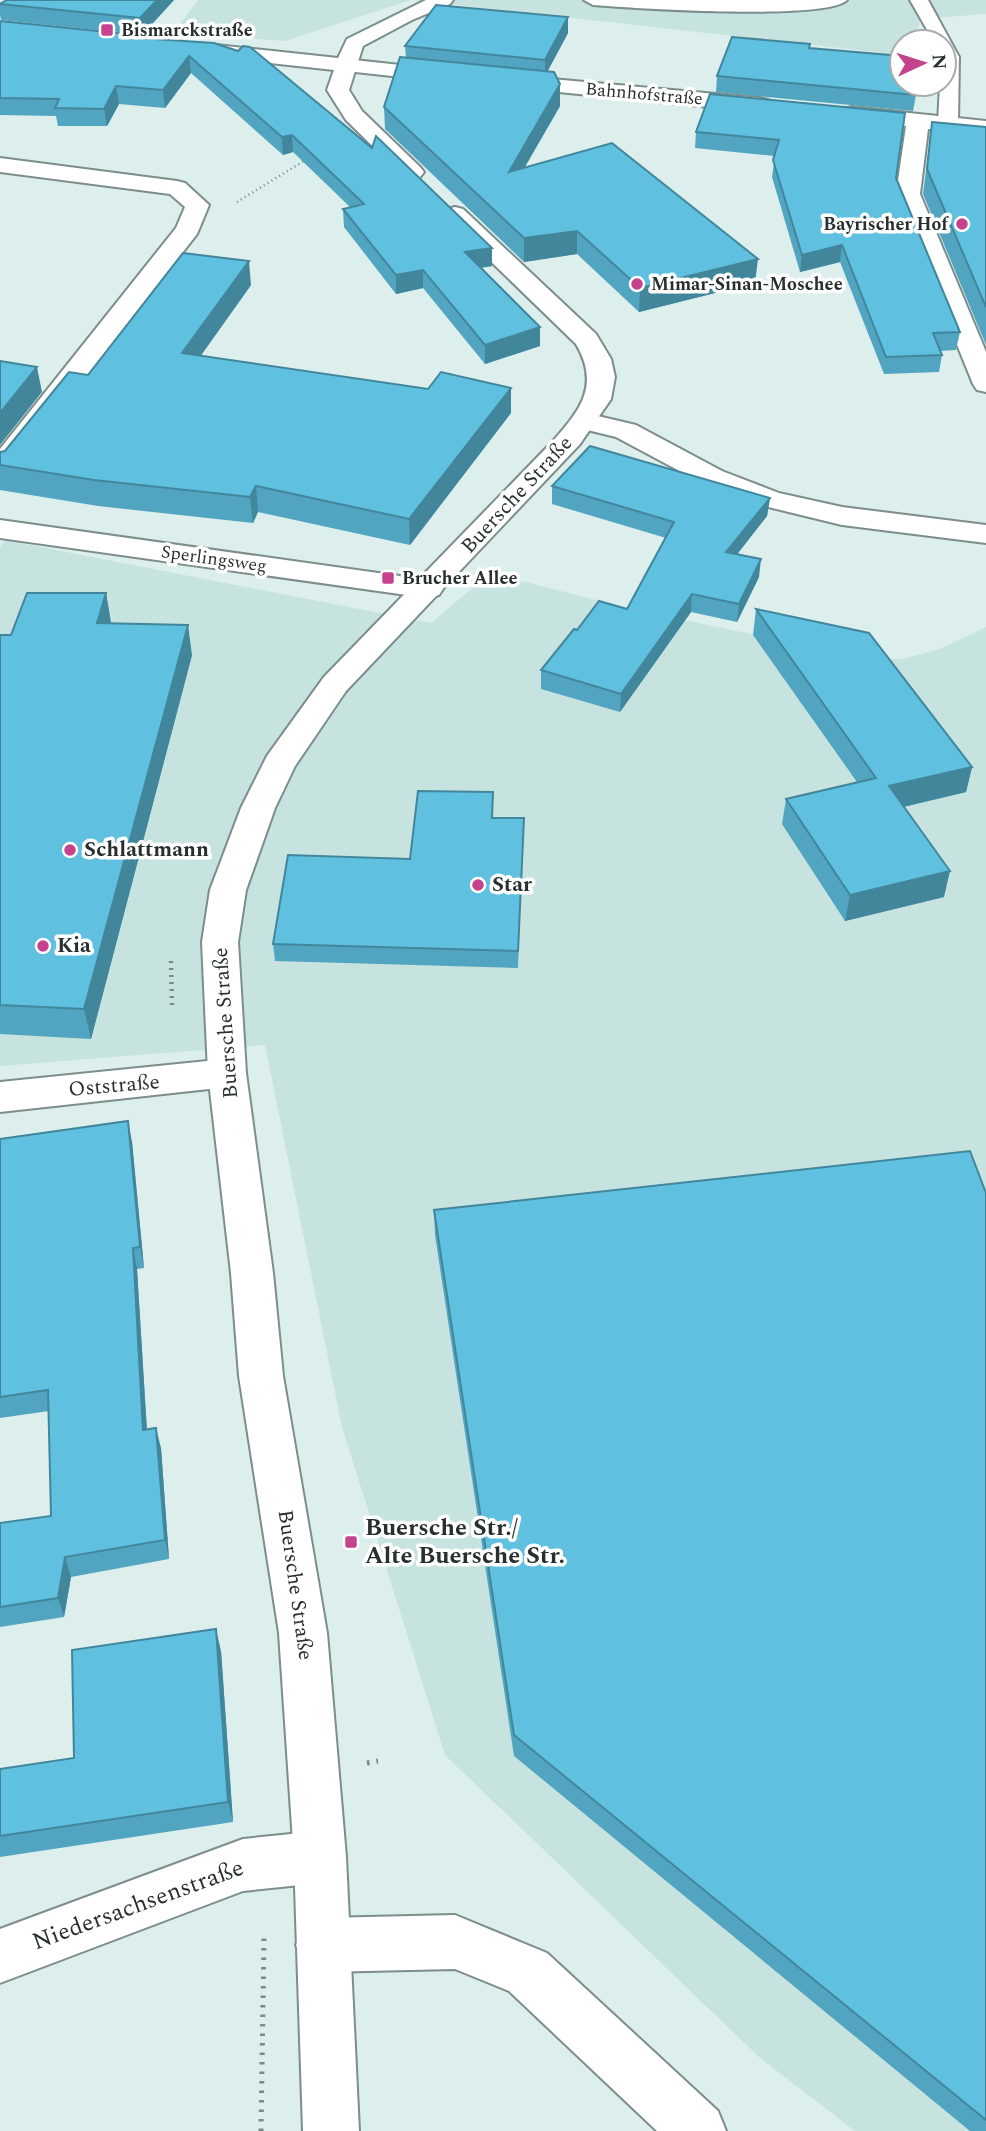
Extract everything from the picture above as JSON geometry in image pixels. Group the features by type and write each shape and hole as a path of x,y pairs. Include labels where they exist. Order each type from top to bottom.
{"street":[{"path":"345,65 354,43 405,16 443,0"},
{"name":"Bahnhofstraße","path":"181,47 786,108"},
{"name":"Buersche Straße","path":"331,2131 320,1857 303,1633 261,1376 252,1273 227,1073 220,942 228,890 258,808 279,764 335,684 585,421 599,397 600,366 587,340 355,115 338,90 345,65"},
{"path":"825,112 986,128"},
{"path":"918,121 908,194 986,384"},
{"path":"0,165 177,188 197,205 188,229 0,468"},
{"path":"585,421 626,431 712,477 770,499 842,516 986,534"},
{"name":"Sperlingsweg","path":"0,529 428,589"},
{"name":"Oststraße","path":"0,1097 227,1073"},
{"name":"Niedersachsenstraße","path":"0,1956 243,1865 320,1857"},
{"path":"323,1945 454,1942 528,1972 698,2131"}],"lane":[{"path":"593,0 672,6 785,6 838,0"},
{"path":"919,0 935,28"},
{"path":"948,124 949,98"}],"path":[{"path":"188,229 280,178 306,159 374,135"},
{"path":"261,2131 265,1861"}],"shaded area":[{"path":"198,0 411,0 285,41 173,33"},
{"path":"411,0 986,0 986,14 920,19 918,28 888,28 888,53"},
{"path":"5,540 431,623 490,573 628,608 864,658 903,659 940,649 986,627 986,2131 855,2131 760,2058 445,1755 342,1427 265,1045 0,1066 0,547"}],"building":[{"path":"7,0 157,0 140,18 0,4"},
{"path":"436,5 568,17 545,60 405,46"},
{"path":"0,21 126,34 123,37 214,43 238,51 243,46 250,47 372,148 376,136 492,248 465,252 540,327 485,345 423,270 396,275 343,209 364,204 292,135 282,137 189,56 163,90 116,86 104,109 55,108 59,99 0,98"},
{"path":"732,37 810,44 809,48 888,55 888,92 717,76"},
{"path":"400,57 554,72 560,84 509,172 612,143 758,259 640,288 577,231 524,238 384,107"},
{"path":"710,94 905,113 896,178 960,332 933,333 942,355 886,357 842,245 802,255 773,160 779,140 696,132"},
{"name":"Bayrischer Hof","path":"932,122 986,127 986,307 927,169"},
{"path":"183,253 249,261 182,353 428,389 441,372 511,388 409,519 256,486 250,497 94,480 0,465 0,452 5,451 69,372 88,375"},
{"path":"0,361 37,367 0,413"},
{"path":"590,446 770,498 726,552 761,559 739,604 692,594 621,694 541,670 599,601 627,609 674,522 552,486"},
{"name":"Schlattmann","path":"27,593 106,593 97,623 188,625 84,1009 0,1005 0,635 11,635"},
{"path":"756,609 869,633 972,767 889,786 950,871 850,895 786,799 876,778"},
{"path":"418,791 493,792 492,818 524,818 518,951 273,944 288,855 410,859"},
{"path":"128,1121 140,1247 133,1248 143,1430 156,1428 165,1540 65,1557 58,1598 0,1607 0,1523 51,1516 48,1390 0,1397 0,1139"},
{"path":"970,1151 986,1193 986,2120 514,1735 434,1210"},
{"path":"216,1629 228,1802 0,1836 0,1769 74,1758 72,1650"}],"place":[{"name":"Bismarckstraße","path":"107,30"},
{"name":"Bayrischer Hof","path":"962,224"},
{"name":"Mimar-Sinan-Moschee","path":"637,284"},
{"name":"Brucher Allee","path":"388,578"},
{"name":"Schlattmann","path":"70,850"},
{"name":"Star","path":"478,885"},
{"name":"Kia","path":"43,946"},
{"name":"Buersche Str./ Alte Buersche Str.","path":"351,1542"}]}
